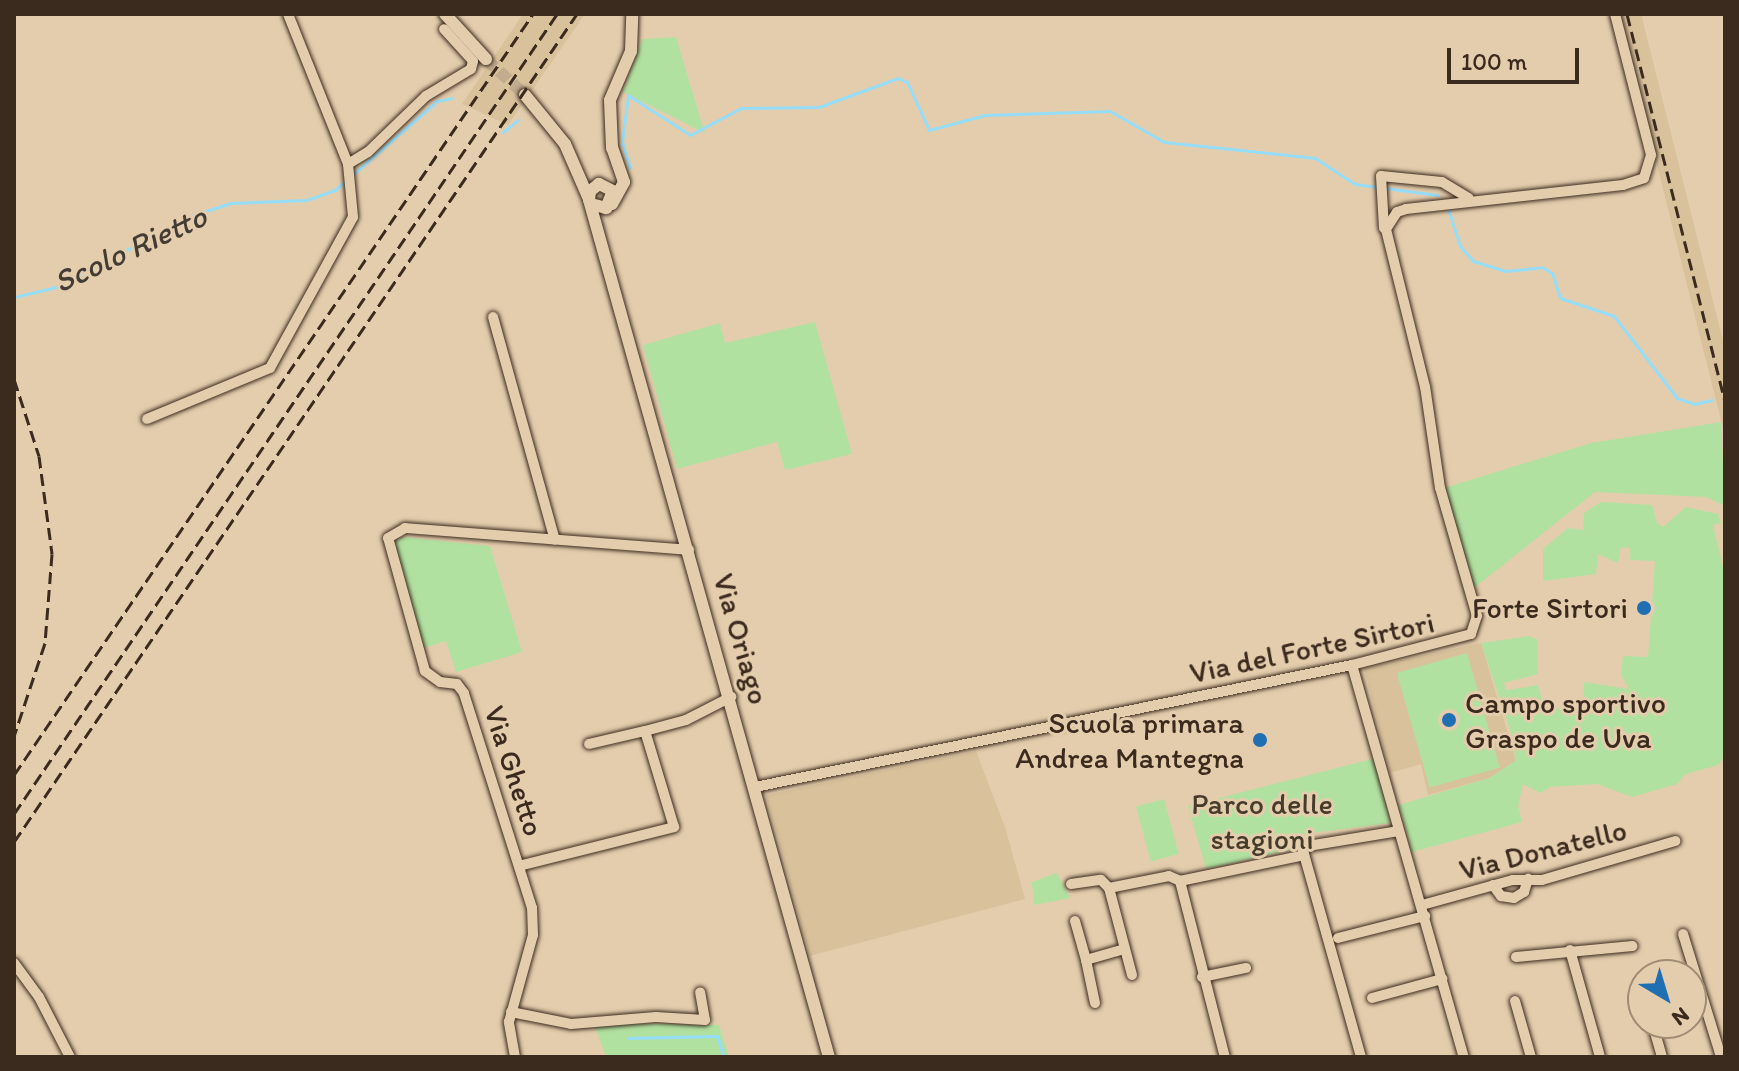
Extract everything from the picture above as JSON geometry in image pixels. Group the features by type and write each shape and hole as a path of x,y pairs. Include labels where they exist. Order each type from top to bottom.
{"street":[{"path":"147,419 270,368 349,228 349,173 288,14"},
{"path":"445,14 486,59"},
{"path":"615,160 597,185 590,202 609,206 624,189 615,160 610,100 630,53 632,14"},
{"name":"Via del Forte Sirtori","path":"1385,234 1397,212 1469,198 1522,198 1623,185 1648,173 1651,155 1615,14"},
{"path":"349,173 426,96 471,69 473,61 444,29"},
{"name":"Via Oriago","path":"525,95 557,131 582,176 731,697 829,1057"},
{"name":"Via Oriago","path":"582,176 597,185 611,188 600,236"},
{"name":"Via del Forte Sirtori","path":"755,787 1352,665 1460,640 1474,630 1477,619 1440,488 1425,387 1385,234 1381,183 1442,182 1469,198"},
{"path":"493,317 555,540"},
{"name":"Via Ghetto","path":"515,1057 511,1012 534,923 464,693 457,684 440,682 425,671 388,538 405,528 689,550"},
{"path":"1352,665 1464,1057"},
{"path":"589,744 686,720 731,697"},
{"path":"519,866 674,827 645,731"},
{"path":"1361,1057 1302,847 1399,831"},
{"name":"Via Donatello","path":"1338,938 1493,885 1675,841"},
{"path":"1109,888 1169,876 1180,881 1304,855"},
{"path":"1493,885 1501,896 1514,898 1524,892 1528,879"},
{"path":"1071,884 1101,880 1109,888 1132,975"},
{"path":"1180,881 1202,977 1225,1057"},
{"path":"1075,921 1095,1003"},
{"path":"1683,934 1721,1057"},
{"path":"1516,957 1632,946"},
{"path":"1086,960 1124,949"},
{"path":"1570,950 1600,1057"},
{"path":"14,963 39,997 70,1057"},
{"path":"1202,977 1246,968"},
{"path":"1372,998 1442,979"},
{"path":"511,1012 571,1024 656,1017 705,1020 700,992"},
{"path":"1515,1001 1531,1057"}],"shaded area":[{"path":"523,14 585,14 508,125 462,104"},
{"path":"1619,14 1641,14 1725,349 1725,436"},
{"path":"1481,643 1517,764 1508,773 1428,795 1421,764 1390,773 1364,668"},
{"path":"976,751 1005,827 1025,899 810,956 766,795"}],"green space":[{"path":"676,37 705,133 623,92 642,39"},
{"path":"815,322 852,454 785,470 777,442 677,469 643,345 720,323 725,343"},
{"path":"1721,422 1725,506 1706,497 1595,492 1474,588 1444,493 1447,487 1591,443"},
{"path":"1601,502 1652,505 1657,523 1663,527 1686,507 1718,514 1721,523 1713,525 1725,576 1725,756 1718,765 1686,774 1677,784 1632,797 1597,784 1550,787 1540,793 1523,784 1518,806 1522,822 1412,852 1399,805 1489,778 1515,761 1514,742 1481,643 1529,636 1538,640 1538,674 1504,683 1506,690 1538,685 1544,709 1583,707 1584,682 1629,689 1621,674 1623,656 1648,657 1655,561 1630,560 1630,548 1621,547 1618,563 1598,554 1596,574 1543,581 1543,549 1568,528 1583,530 1584,513"},
{"path":"403,537 490,546 522,652 456,672 446,641 420,649 393,544"},
{"name":"Campo sportivo Graspo de Uva","path":"1467,653 1500,767 1430,788 1397,673"},
{"name":"Parco delle stagioni","path":"1376,758 1390,823 1296,835 1299,848 1206,869 1188,806"},
{"path":"1164,799 1179,854 1151,862 1136,807"},
{"path":"1057,873 1070,898 1034,905 1032,882"},
{"path":"617,1023 719,1025 729,1057 606,1057 595,1027"}],"waterway":[{"name":"Scolo Rietto","path":"630,168 622,142 628,95 690,135 741,108 819,107 898,78 907,82 929,130 985,115 1110,111 1164,142 1315,158 1355,184 1437,195"},
{"name":"Scolo Rietto","path":"14,297 61,286 187,217 231,203 307,200 335,190 437,101 452,98"},
{"name":"Scolo Rietto","path":"503,132 518,120"},
{"name":"Scolo Rietto","path":"1448,209 1460,246 1473,261 1506,271 1542,267 1552,273 1560,298 1614,316 1677,398 1694,404 1712,400"},
{"path":"628,1038 717,1036 724,1057"}],"tunnel":[{"path":"486,59 525,95"}],"railway":[{"path":"14,775 533,14"},
{"path":"14,814 557,14"},
{"path":"14,842 577,14"},
{"path":"1627,14 1725,400"},
{"path":"14,379 39,456 52,554 45,643 14,736"}],"place":[{"name":"Forte Sirtori","path":"1644,608"},
{"name":"Campo sportivo Graspo de Uva","path":"1449,720"},
{"name":"Scuola primara Andrea Mantegna","path":"1260,740"}]}
